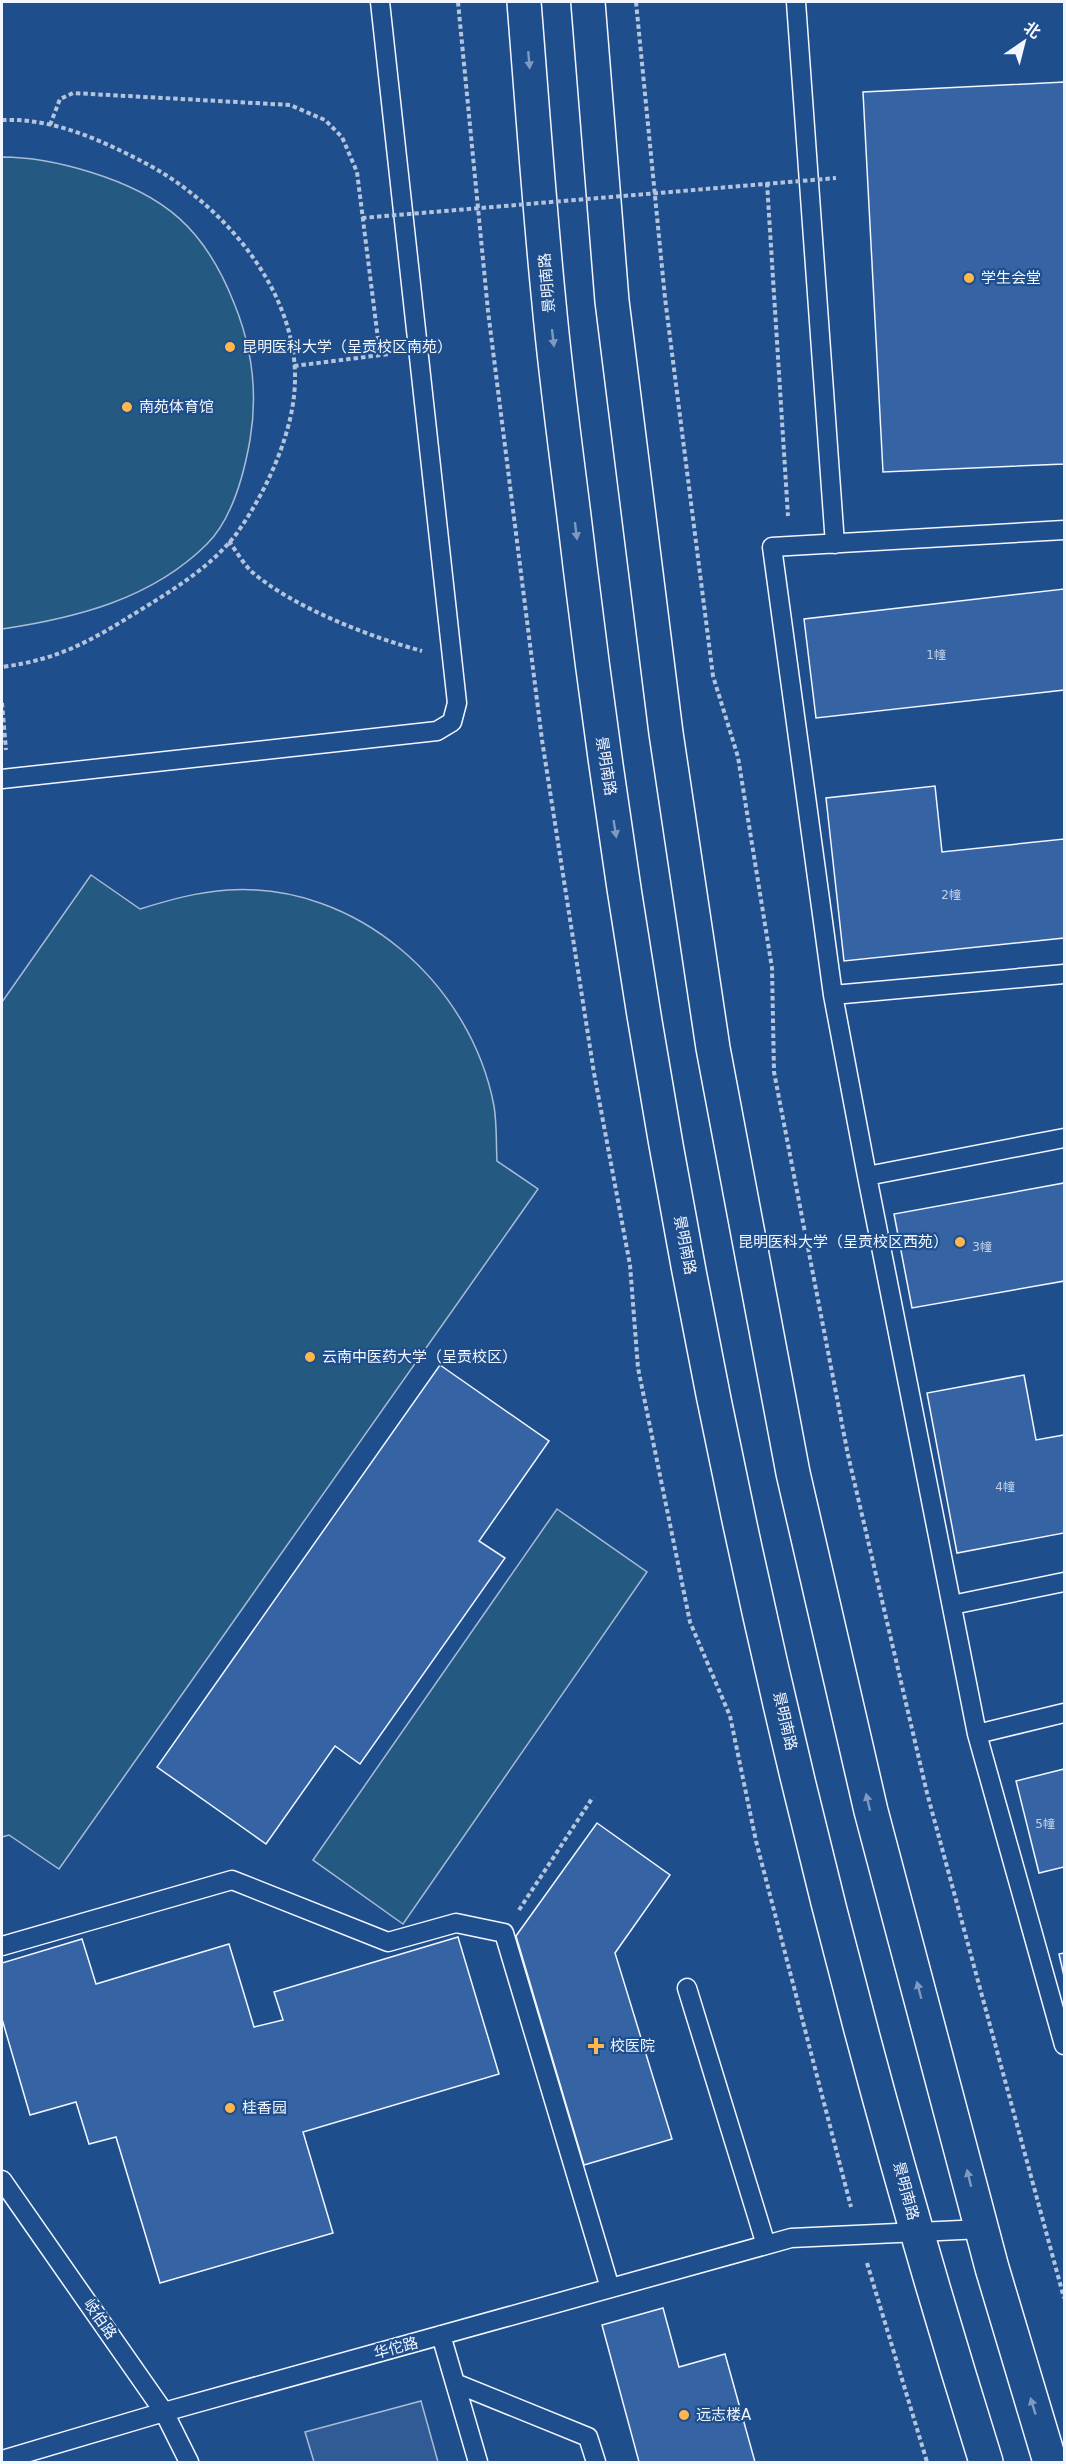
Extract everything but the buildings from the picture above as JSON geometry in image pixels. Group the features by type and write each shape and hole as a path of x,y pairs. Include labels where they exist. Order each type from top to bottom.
{"street":[{"name":"景明南路","path":"524,2 549,307 601,739 651,1059 730,1486 809,1826 917,2232 986,2463"},
{"path":"588,2 614,313 666,733 713,1048 796,1485 871,1810 982,2229 1050,2463"}],"lane":[{"path":"5,779 437,731 452,722 457,703 380,2"},
{"path":"796,2 835,544"},
{"path":"1065,530 772,547 832,995 867,1176 977,1734 1065,2045"},
{"path":"832,995 1065,974"},
{"path":"867,1176 1065,1138"},
{"path":"952,1605 1065,1582"},
{"path":"977,1734 1065,1713"},
{"path":"2,1946 232,1880 388,1942 456,1923 504,1933 610,2288"},
{"path":"687,1988 766,2245"},
{"name":"岐伯路","path":"2,2180 164,2412 189,2463"},
{"name":"华佗路","path":"2,2460 164,2412 792,2238 982,2229"},
{"path":"441,2335 478,2463"},
{"path":"455,2382 588,2437 596,2463"}],"path":[{"path":"636,2 665,298 713,676 738,757 772,968 774,1072 848,1455 927,1793 1041,2218 1065,2298"},
{"path":"50,125 60,99 73,93 290,105 325,120 342,138 357,172 380,355"},
{"path":"2,120 74,130 120,150 167,175 208,206 239,240 269,284 288,327 294,366 294,396 287,431 255,502 229,542 209,563 170,591 80,646 34,663 2,667"},
{"path":"363,218 836,177"},
{"path":"767,183 789,547"},
{"path":"294,366 418,350"},
{"path":"229,542 251,570 286,594 332,619 377,639 424,652 451,648"},
{"path":"2,703 5,779"},
{"path":"504,1933 592,1797"}],"shaded area":[{"name":"南苑体育馆","path":"2,157 46,161 117,181 161,204 179,218 210,255 234,303 249,353 253,405 250,440 236,495 216,534 207,544 162,579 112,603 58,619 2,629"},
{"path":"91,875 140,909 183,897 217,891 276,892 321,903 363,923 401,949 434,982 461,1020 481,1061 494,1106 497,1161 538,1189 59,1869 9,1835 2,1837 2,1002"},
{"path":"557,1509 647,1572 403,1924 313,1860"},
{"path":"421,2401 438,2462 314,2462 305,2432"}],"place":[{"name":"学生会堂","path":"969,278"},
{"name":"昆明医科大学（呈贡校区南苑）","path":"230,347"},
{"name":"南苑体育馆","path":"127,407"},
{"name":"昆明医科大学（呈贡校区西苑）","path":"960,1242"},
{"name":"云南中医药大学（呈贡校区）","path":"310,1357"},
{"name":"校医院","path":"596,2046"},
{"name":"桂香园","path":"230,2108"},
{"name":"远志楼A","path":"684,2415"}]}
